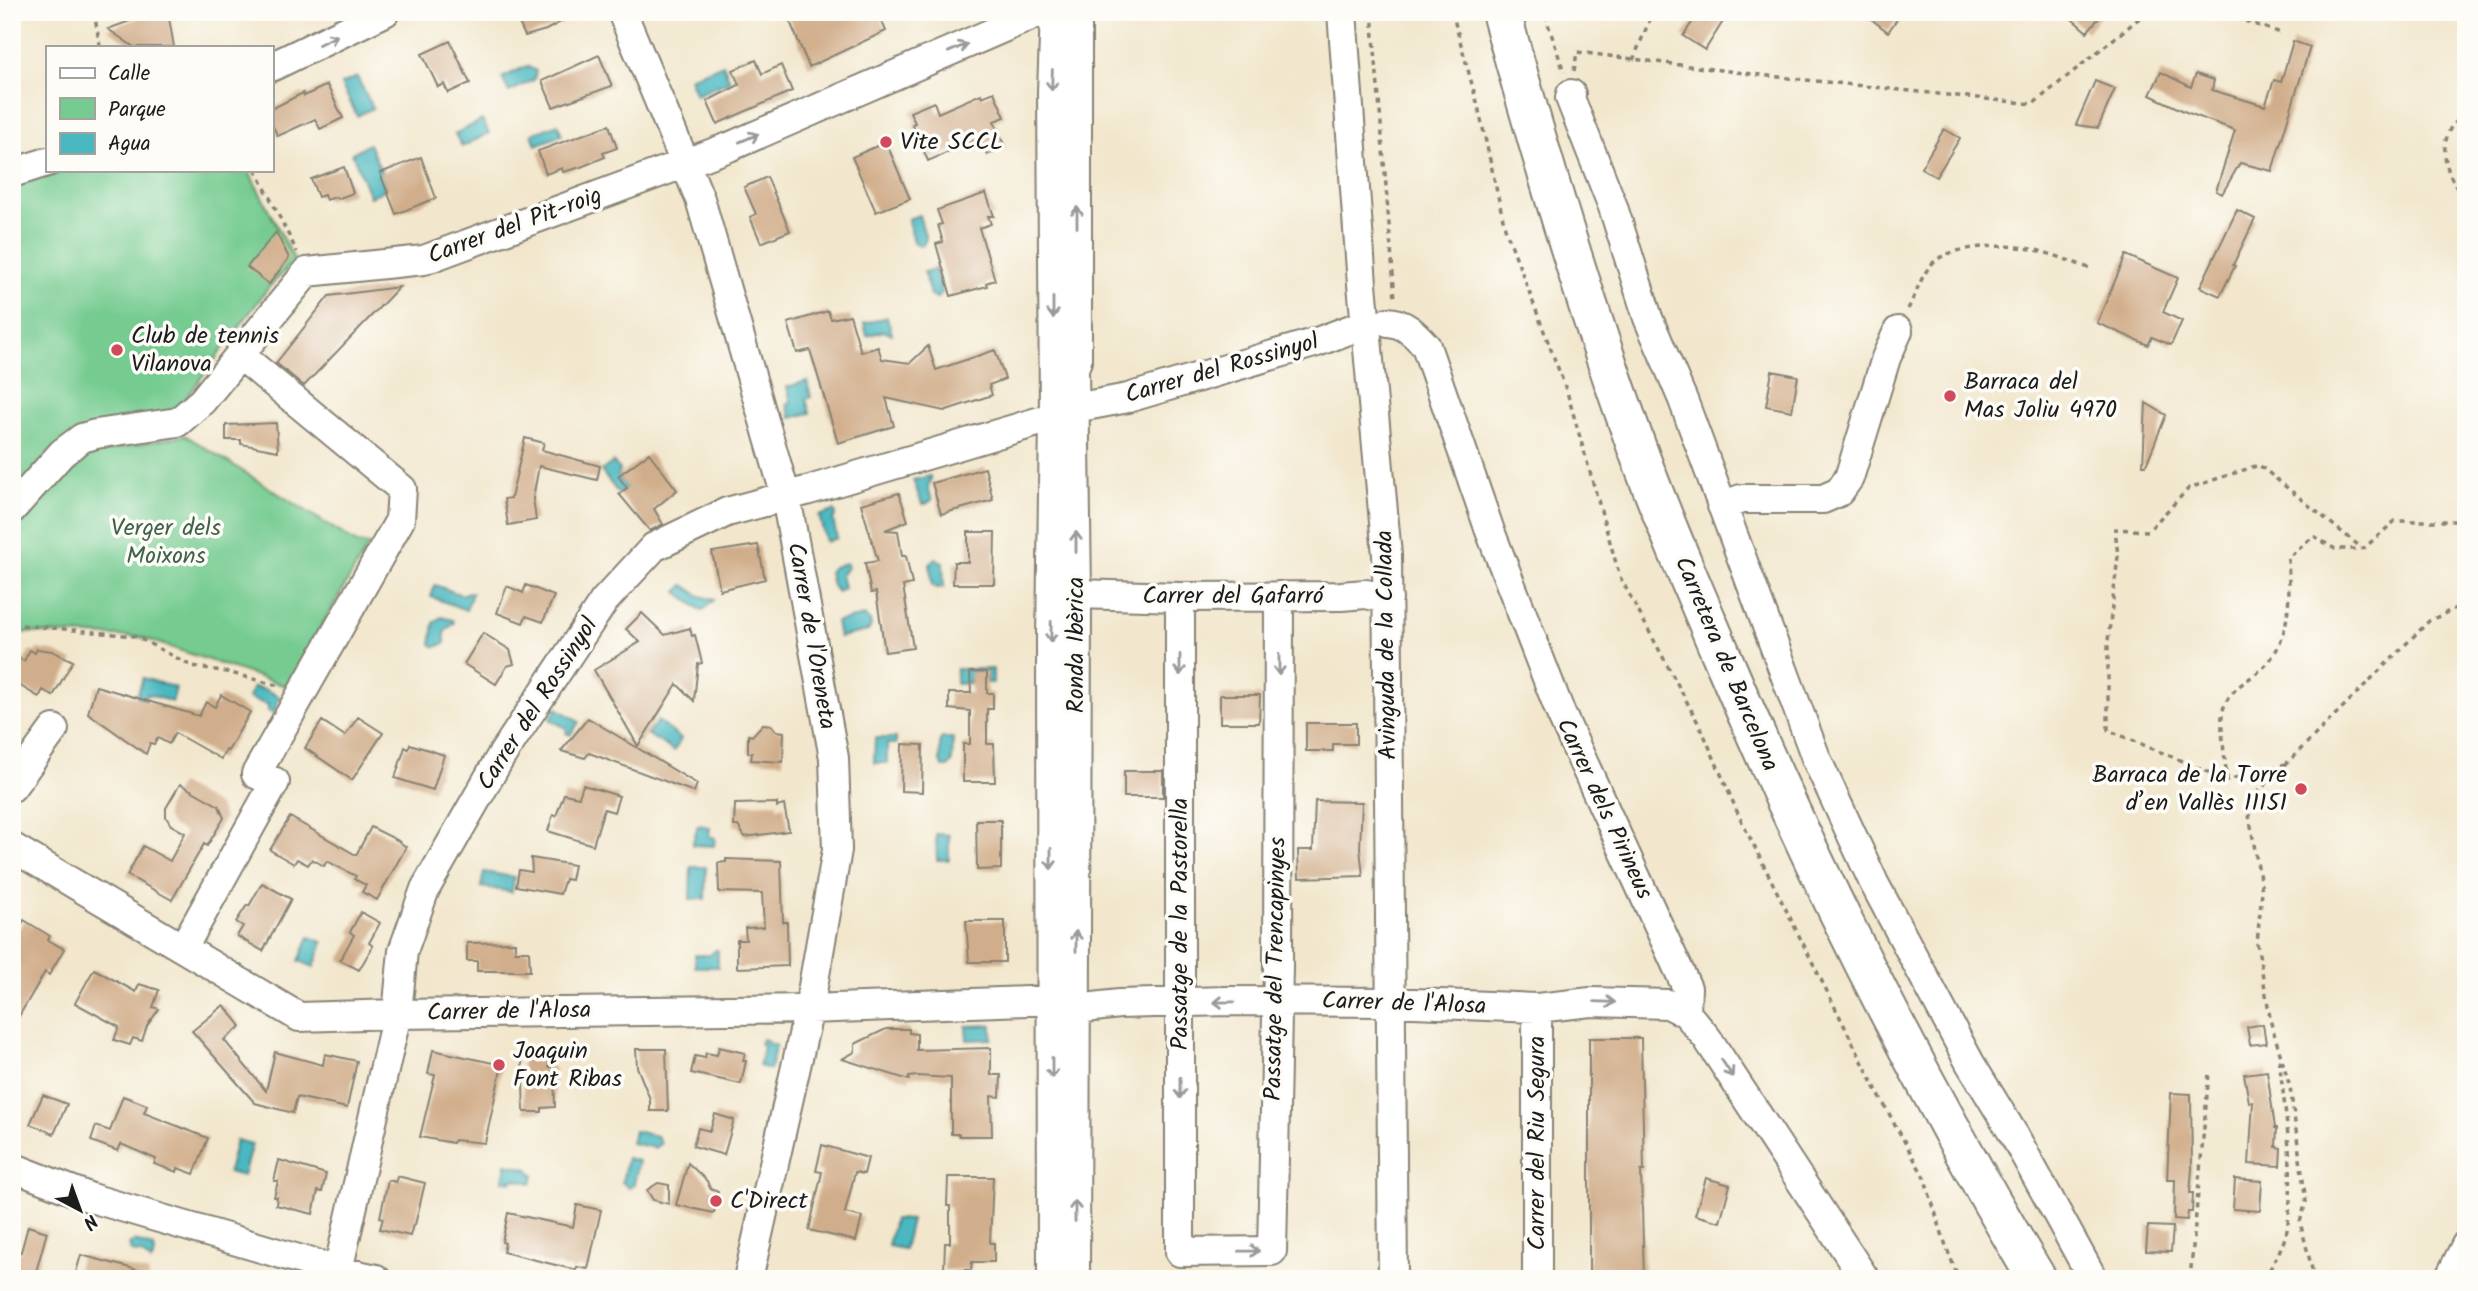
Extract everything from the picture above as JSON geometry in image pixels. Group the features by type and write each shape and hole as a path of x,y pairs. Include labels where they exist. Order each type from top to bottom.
{"highway":[{"name":"Carretera de Barcelona","path":"1501,12 1582,286 1629,425 1678,553 1761,747 1835,906 1933,1096 2037,1279"}],"street":[{"path":"273,66 385,12"},
{"name":"Carrer de l'Oreneta","path":"622,12 700,199 786,497 834,758 837,850 809,1009 748,1279"},
{"name":"Carrer del Pit-roig","path":"307,272 424,260 729,147 1040,12"},
{"name":"Ronda Ibèrica","path":"1052,1279 1065,1004 1077,594 1065,412 1052,91 1055,12"},
{"name":"Ronda Ibèrica","path":"1075,1279 1051,694 1065,412 1077,12"},
{"name":"Avinguda de la Collada","path":"1342,12 1383,317 1393,1279"},
{"path":"1571,94 1570,98 1614,206 1648,318 1816,758 1874,883 1970,1063 2014,1135 2093,1279"},
{"path":"12,173 46,162"},
{"path":"12,509 62,453 82,438 178,422 202,401 307,272"},
{"name":"Carrer del Rossinyol","path":"337,1275 397,1014 403,951 425,889 500,758 604,601 654,547 727,512 786,497 1065,412 1128,398 1317,342 1383,317"},
{"name":"Carrer dels Pirineus","path":"1383,317 1409,329 1426,346 1490,531 1561,715 1687,988 1686,1013"},
{"path":"1722,506 1741,499 1824,499 1839,492 1849,478 1886,358 1898,331"},
{"path":"183,947 275,782 256,774 400,520 402,489 240,355"},
{"name":"Carrer del Gafarró","path":"1077,594 1180,597 1366,594 1388,599"},
{"name":"Passatge del Trencapinyes","path":"1180,1252 1272,1251 1277,1001 1279,596"},
{"name":"Passatge de la Pastorella","path":"1180,597 1180,1252"},
{"path":"12,787 54,729"},
{"name":"Carrer de l'Alosa","path":"12,847 299,1017 1277,1001 1537,1008 1591,1002 1668,1004 1686,1013"},
{"name":"Carrer del Riu Segura","path":"1537,1008 1537,1279"},
{"path":"1686,1013 1707,1038 1865,1279"},
{"path":"12,1167 91,1198 337,1275 376,1279"},
{"path":"2449,1279 2466,1245"}],"path":[{"path":"94,12 100,46"},
{"path":"1372,12 1383,317"},
{"path":"1452,12 1478,106 1505,228 1567,392 1620,577 1702,730 1738,816 1924,1177 1959,1279"},
{"path":"1633,60 1653,12"},
{"path":"1571,94 1577,52 2033,104 2147,12"},
{"path":"2217,12 2281,33"},
{"path":"1545,15 1571,94"},
{"path":"2466,114 2450,128 2445,150 2449,178 2466,202"},
{"path":"257,172 307,272"},
{"path":"1898,331 1926,272 1935,261 1947,254 1975,248 2025,248 2092,269"},
{"path":"2286,764 2227,780 2108,730 2108,641 2118,556 2115,529 2148,531 2189,488 2259,465 2363,550"},
{"path":"2227,780 2222,711 2235,687 2260,670 2283,638 2290,595 2288,558 2314,536 2334,549 2363,550 2395,522 2466,521"},
{"path":"2309,1279 2313,1273 2300,1222 2306,1202 2290,1087 2271,1023 2257,943 2262,891 2247,803 2429,621 2466,603"},
{"path":"12,624 135,635 192,666 287,688 306,687"},
{"path":"2265,1279 2287,1232 2290,1187 2278,1049"},
{"path":"2190,1279 2209,1073"}],"green space":[{"name":"Club de tennis Vilanova","path":"61,172 249,172 295,261 269,287 175,413 119,419 12,497 12,187"},
{"name":"Verger dels Moixons","path":"185,435 357,543 369,545 286,686 140,637 12,632 12,533 84,455"}],"water":[{"path":"723,64 730,81 696,95 689,78"},
{"path":"527,66 536,71 534,80 509,92 502,78"},
{"path":"357,77 373,108 357,116 341,84"},
{"path":"482,120 489,133 462,147 455,134"},
{"path":"558,124 562,135 536,145 532,134"},
{"path":"369,144 382,173 385,189 370,197 352,153"},
{"path":"919,215 926,239 920,246 914,242 908,219"},
{"path":"935,269 942,293 937,298 930,295 924,272"},
{"path":"887,317 892,334 883,331 867,336 864,324"},
{"path":"807,381 811,397 806,399 810,413 791,418 787,404 791,402 787,387"},
{"path":"613,462 620,470 618,476 627,488 619,494 601,471"},
{"path":"930,476 928,487 932,500 922,504 913,480"},
{"path":"834,511 837,538 826,542 819,516"},
{"path":"936,558 943,563 944,587 936,588 932,585 930,564"},
{"path":"846,563 848,567 841,575 844,588 838,592 832,586 829,572 833,567"},
{"path":"435,585 462,595 472,593 466,610 431,597"},
{"path":"684,585 700,596 714,600 702,611 677,592"},
{"path":"864,616 870,621 868,631 839,637 836,622"},
{"path":"441,617 453,620 454,623 445,631 445,643 436,647 431,644 434,623"},
{"path":"956,669 993,669 993,683 987,683 987,672 971,672 970,683 956,684"},
{"path":"143,678 176,688 172,702 147,694 145,699 137,696"},
{"path":"253,687 280,697 273,714 268,711 268,705 248,698"},
{"path":"557,708 579,722 570,735 566,733 567,729 550,719"},
{"path":"658,721 681,739 674,751 647,734"},
{"path":"875,738 896,738 896,744 887,744 887,763 874,763"},
{"path":"953,738 952,762 948,767 943,767 940,762 940,740"},
{"path":"698,825 710,827 709,836 715,838 714,846 692,845"},
{"path":"936,834 949,835 949,860 937,860"},
{"path":"691,867 706,867 705,899 690,899"},
{"path":"484,872 514,877 512,892 481,887"},
{"path":"309,937 323,942 314,967 299,961"},
{"path":"718,950 718,967 695,967 695,955 710,955"},
{"path":"992,1025 992,1039 967,1040 966,1026"},
{"path":"762,1039 776,1045 770,1069 759,1066"},
{"path":"634,1131 657,1136 661,1143 655,1148 631,1143"},
{"path":"236,1140 252,1144 243,1176 228,1172"},
{"path":"627,1158 639,1161 634,1184 629,1188 622,1182"},
{"path":"506,1164 528,1169 534,1175 532,1183 503,1180"},
{"path":"894,1219 911,1220 904,1249 888,1246"},
{"path":"135,1241 154,1248 155,1254 151,1262 142,1254 131,1252 129,1244"}],"building":[{"path":"154,12 168,12 174,46 133,46 108,29"},
{"path":"514,12 579,12 546,30 525,36"},
{"path":"786,12 878,12 886,31 809,67"},
{"path":"1699,12 1729,12 1705,50 1683,36"},
{"path":"1862,12 1902,12 1888,32"},
{"path":"2064,12 2104,12 2087,32"},
{"path":"450,41 470,83 448,93 444,84 438,87 422,54"},
{"path":"2293,41 2310,47 2272,171 2240,163 2222,194 2216,191 2235,130 2150,95 2161,72 2191,87 2196,74 2214,80 2212,90 2265,106 2274,80 2281,82"},
{"path":"599,55 612,86 553,107 542,81"},
{"path":"756,60 762,74 781,65 792,91 717,124 707,101 739,85 733,70"},
{"path":"2095,81 2115,89 2098,128 2076,125"},
{"path":"327,85 343,118 320,129 315,119 278,136 273,127 273,108 303,93 304,96"},
{"path":"994,92 1005,117 994,121 1005,147 987,155 980,138 928,161 912,124 915,123 910,112 934,102 938,113 981,94 982,97"},
{"path":"609,125 617,148 603,153 605,157 581,167 563,172 562,168 546,174 538,151"},
{"path":"1944,129 1960,138 1936,177 1921,168"},
{"path":"886,142 910,199 876,212 852,157"},
{"path":"421,157 436,198 396,214 380,173"},
{"path":"344,167 353,193 337,199 326,200 324,195 318,197 311,179"},
{"path":"767,177 790,231 761,243 750,217 756,214 744,187"},
{"path":"986,193 994,216 988,216 991,224 979,228 995,280 986,283 987,286 951,296 936,244 943,242 938,225 942,224 937,210"},
{"path":"2237,210 2255,219 2220,296 2200,287"},
{"path":"276,232 289,258 269,284 247,267"},
{"path":"2126,255 2178,278 2163,312 2182,321 2171,345 2152,337 2148,345 2097,323"},
{"path":"399,287 304,386 276,363 329,296"},
{"path":"828,311 831,319 850,315 861,352 878,347 882,359 910,363 928,346 936,370 995,350 1005,379 989,385 992,395 944,411 886,398 894,426 838,443 810,350 797,353 788,323"},
{"path":"1772,371 1798,376 1792,411 1766,406"},
{"path":"2146,403 2166,415 2146,465 2143,465"},
{"path":"276,423 278,451 241,444 241,440 226,440 226,425"},
{"path":"525,438 544,443 542,450 600,466 597,480 539,466 533,498 536,520 508,525 504,499 511,498"},
{"path":"649,453 677,490 654,509 663,524 650,531 619,494 627,488 618,476"},
{"path":"985,468 993,500 941,514 932,483"},
{"path":"899,493 908,521 885,530 898,531 902,556 906,556 912,584 903,586 913,648 885,652 876,592 871,593 865,563 878,561 861,504"},
{"path":"968,532 995,532 994,584 953,584 954,562 968,562"},
{"path":"758,545 765,579 720,590 712,552"},
{"path":"526,585 554,596 543,622 526,616 523,623 497,613 507,586 523,593"},
{"path":"642,613 665,635 690,628 692,636 695,635 702,663 698,664 694,701 677,684 638,746 594,670 640,642 626,629"},
{"path":"483,633 510,650 514,664 507,666 496,684 464,664"},
{"path":"37,649 52,651 73,661 53,696 43,690 39,697 12,681 12,668 18,658 24,661 30,650 35,653"},
{"path":"970,672 987,672 987,693 993,693 993,709 987,709 987,744 994,744 995,782 963,782 963,744 970,744 970,711 949,709 949,693 971,693"},
{"path":"96,686 199,716 206,702 215,707 221,695 250,712 221,759 175,733 169,744 158,738 154,744 150,743 146,754 88,713"},
{"path":"1220,695 1260,695 1259,723 1220,723"},
{"path":"358,717 383,733 352,780 305,748 322,721 345,736"},
{"path":"588,718 697,784 694,792 589,753 585,758 561,751"},
{"path":"1306,723 1356,723 1356,744 1333,744 1333,751 1306,751"},
{"path":"763,724 784,732 783,762 751,760 752,753 748,753 748,735 752,736"},
{"path":"410,744 444,755 433,790 395,778 405,747 408,749"},
{"path":"902,744 923,745 922,792 901,791"},
{"path":"1124,771 1163,771 1163,797 1124,797"},
{"path":"180,784 219,806 224,818 207,846 204,844 172,900 127,875 143,846 170,861 185,833 171,825 166,817 166,808"},
{"path":"583,785 619,796 614,812 604,809 593,845 548,831 564,794 579,797"},
{"path":"1315,801 1362,802 1360,848 1363,876 1299,878 1298,850 1313,850"},
{"path":"777,803 777,807 784,805 789,831 745,837 738,826 734,826 735,804"},
{"path":"290,817 356,855 371,827 406,847 377,900 362,892 366,885 354,879 356,876 327,861 324,866 312,859 308,865 297,859 294,864 270,850"},
{"path":"976,820 1001,820 1001,869 977,870"},
{"path":"531,858 574,865 571,880 565,879 560,894 516,886 519,870 532,872"},
{"path":"726,859 781,861 788,966 737,968 737,940 746,940 745,928 764,927 762,893 719,892 718,863 726,862"},
{"path":"262,883 291,899 263,951 237,936 243,926 236,922"},
{"path":"361,912 380,923 369,943 373,946 359,970 340,960 354,935 350,932"},
{"path":"24,920 50,936 48,940 64,949 49,975 45,972 12,1028 12,941"},
{"path":"966,921 1005,921 1005,962 969,962"},
{"path":"515,942 515,951 529,951 530,971 477,971 477,961 467,961 467,943"},
{"path":"94,969 136,992 139,984 159,990 153,1007 159,1009 147,1026 142,1041 133,1038 130,1045 114,1040 119,1027 75,1003"},
{"path":"224,1005 241,1026 224,1040 266,1091 275,1052 323,1065 325,1054 357,1061 347,1108 297,1097 293,1113 255,1103 192,1031"},
{"path":"2263,1024 2266,1043 2250,1045 2247,1027"},
{"path":"886,1029 909,1029 909,1033 917,1034 917,1050 991,1048 991,1075 1001,1075 1000,1097 991,1096 992,1136 951,1134 951,1078 917,1076 909,1077 909,1080 842,1059 855,1052 855,1044"},
{"path":"1589,1038 1641,1038 1644,1279 1589,1279"},
{"path":"719,1047 745,1053 741,1084 691,1073 695,1056 705,1058 706,1053 717,1055"},
{"path":"636,1049 666,1049 668,1111 650,1111 650,1099 637,1067"},
{"path":"433,1050 502,1065 485,1143 454,1140 453,1143 420,1137 435,1075 428,1074"},
{"path":"549,1057 549,1067 554,1067 555,1107 542,1108 542,1112 524,1112 522,1058"},
{"path":"2267,1071 2277,1128 2276,1147 2281,1148 2280,1166 2249,1164 2253,1102 2249,1102 2244,1074"},
{"path":"2171,1093 2191,1094 2190,1193 2193,1193 2192,1212 2188,1212 2187,1220 2174,1219 2175,1180 2167,1180"},
{"path":"43,1095 67,1104 54,1134 30,1124"},
{"path":"123,1096 147,1105 144,1113 208,1138 194,1174 178,1168 177,1172 154,1164 156,1159 121,1144 118,1151 91,1141 96,1126 110,1131"},
{"path":"715,1114 734,1120 724,1155 693,1146 698,1128 710,1131"},
{"path":"822,1145 868,1158 864,1174 855,1172 845,1213 862,1217 856,1241 809,1230 822,1172 816,1171"},
{"path":"279,1160 326,1174 322,1192 318,1191 313,1214 276,1205 277,1197 274,1197 278,1181 274,1181"},
{"path":"688,1163 707,1181 710,1188 718,1191 714,1213 676,1205"},
{"path":"397,1176 425,1183 410,1236 380,1229 388,1180 396,1182"},
{"path":"948,1177 993,1177 990,1243 994,1243 994,1262 972,1262 971,1270 944,1270 945,1243 950,1243"},
{"path":"1706,1178 1730,1185 1720,1222 1695,1215"},
{"path":"2235,1179 2262,1181 2260,1211 2233,1209"},
{"path":"658,1183 669,1185 669,1204 653,1200 647,1190"},
{"path":"577,1205 601,1210 588,1269 577,1267 576,1270 503,1252 505,1243 502,1242 508,1213 573,1227"},
{"path":"28,1226 47,1232 34,1279 12,1279 12,1260 15,1260 18,1251 21,1252"},
{"path":"2148,1226 2173,1227 2171,1252 2146,1251"},
{"path":"81,1255 149,1273 148,1279 74,1279"}],"place":[{"name":"Vite SCCL","path":"886,142"},
{"name":"Club de tennis Vilanova","path":"117,350"},
{"name":"Barraca del Mas Joliu 4970","path":"1950,396"},
{"name":"Barraca de la Torre d’en Vallès 11151","path":"2301,789"},
{"name":"Joaquin Font Ribas","path":"499,1065"},
{"name":"C'Direct","path":"716,1201"}]}
